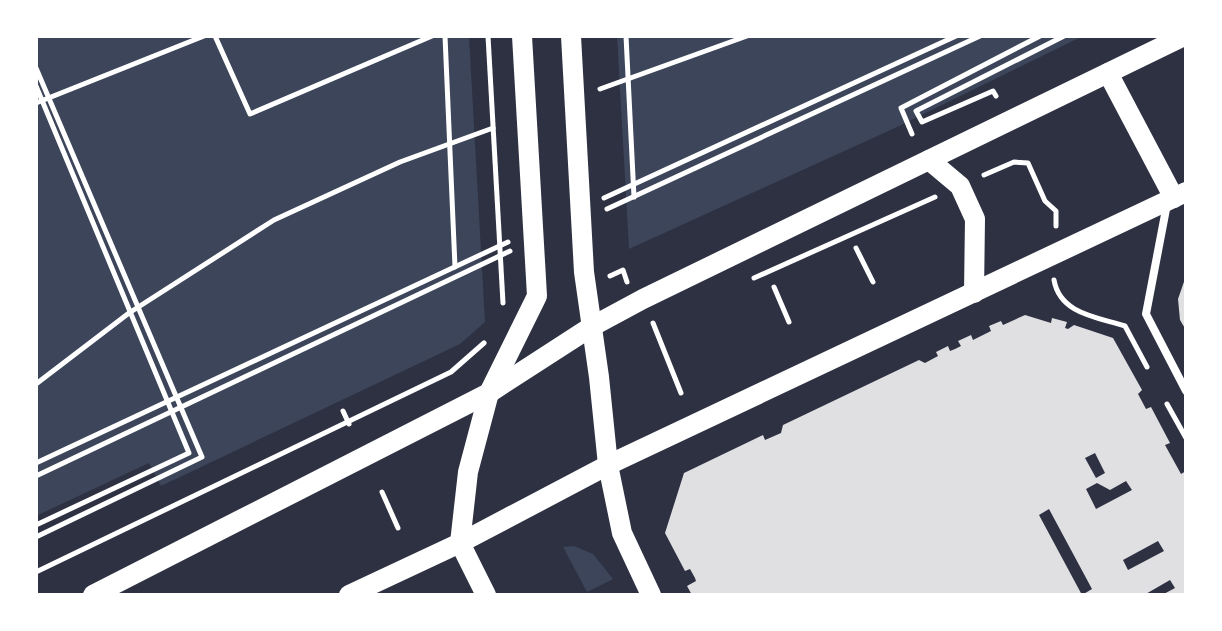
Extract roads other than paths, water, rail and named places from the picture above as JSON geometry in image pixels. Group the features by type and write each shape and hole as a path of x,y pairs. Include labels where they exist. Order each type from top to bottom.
{"main road":[{"path":"486,595 460,543 468,472 489,393 537,296 522,36"},
{"path":"571,36 584,272 608,465 622,533 651,595"},
{"path":"93,595 489,393 591,327 643,299 1184,36"},
{"path":"349,595 460,543 608,465 1176,198 1108,73"},
{"path":"929,160 960,186 975,219 974,293"}],"street":[{"path":"1176,198 1146,314 1186,391"}]}
